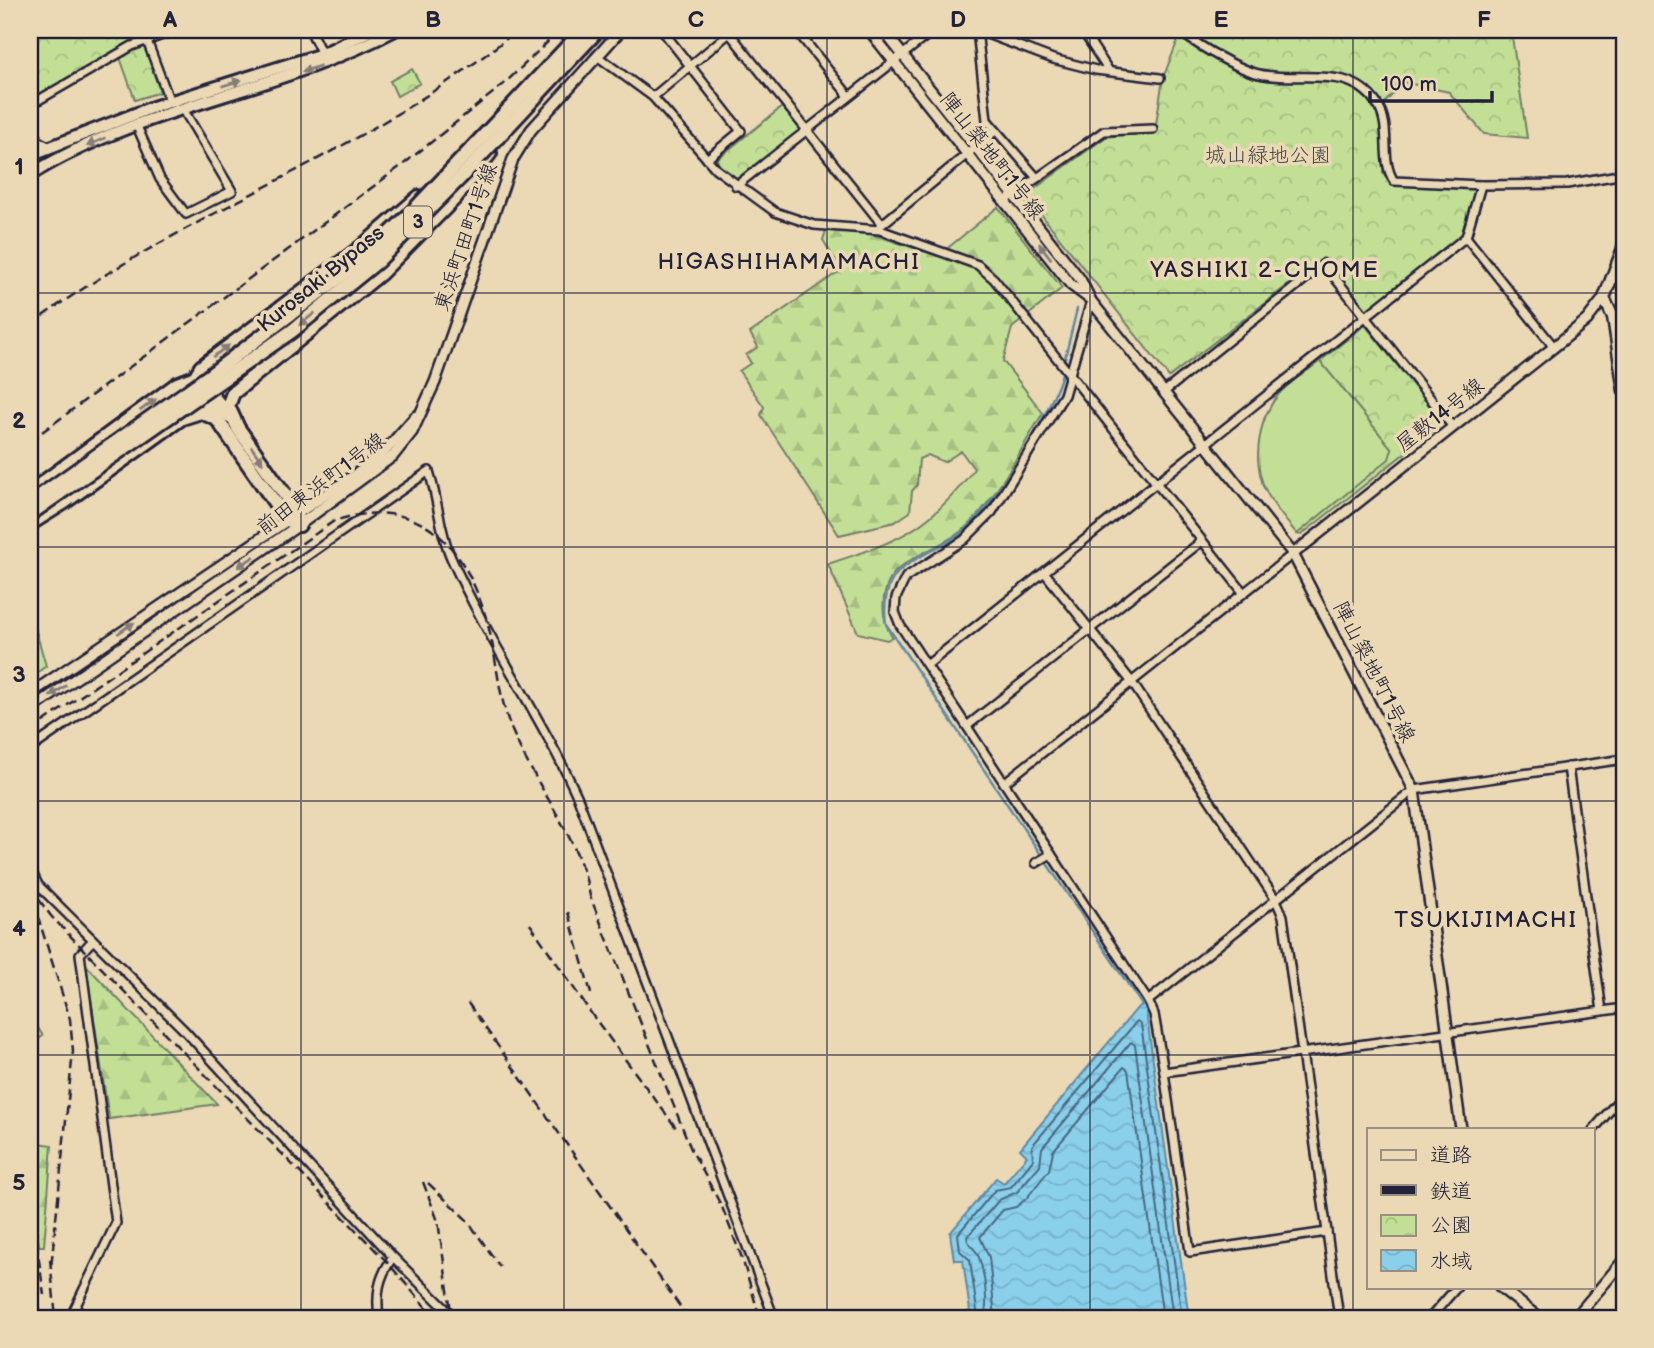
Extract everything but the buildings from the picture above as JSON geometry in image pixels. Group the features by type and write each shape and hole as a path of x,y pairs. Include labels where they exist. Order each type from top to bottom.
{"highway":[{"path":"30,155 170,102 322,54 372,30"},
{"path":"30,175 136,124 323,65 395,30"},
{"name":"Kurosaki Bypass","path":"30,503 319,295 402,222 583,30"},
{"name":"Kurosaki Bypass","path":"30,514 292,331 335,297 419,221 598,30"},
{"path":"238,428 228,406 233,393 308,335 415,240 455,198 532,100"},
{"path":"30,492 177,384 195,377 201,367 398,216 491,130"},
{"path":"195,377 217,419 294,519"},
{"path":"195,377 205,384 238,428 294,519"},
{"path":"30,524 191,414 201,412 217,419"}],"main road":[{"path":"1624,246 1604,298 1613,317 1624,391"}],"street":[{"path":"143,30 170,102"},
{"path":"30,104 146,40 176,30"},
{"path":"310,30 322,54"},
{"name":"東浜町田町1号線","path":"424,407 513,159 531,130 621,30"},
{"path":"662,30 741,131 707,159"},
{"path":"796,30 849,96"},
{"name":"陣山築地町1号線","path":"869,30 968,154 1010,197"},
{"name":"陣山築地町1号線","path":"883,30 978,148 1071,285 1091,301 1293,554 1415,790 1461,1128"},
{"path":"736,186 933,30"},
{"path":"1037,178 994,132 984,112 976,30 1053,59 1160,78"},
{"path":"1082,30 1109,71"},
{"path":"1177,30 1202,47 1250,71 1265,75 1332,76 1357,85 1377,104 1388,130 1388,171 1394,181 1481,185 1567,184 1624,174"},
{"path":"653,97 730,31 880,227"},
{"path":"597,56 653,97 707,159 736,186 793,220 880,227 978,265 994,279 1243,592"},
{"path":"136,124 160,179 186,214 232,191 183,109"},
{"path":"30,124 38,141 50,147"},
{"path":"1010,197 1104,131 1153,129"},
{"path":"880,227 994,132"},
{"path":"927,665 1466,237 1481,185"},
{"path":"1466,237 1554,347"},
{"path":"1164,392 1324,264 1453,427"},
{"name":"屋敷14号線","path":"1293,554 1587,320 1604,298"},
{"path":"1091,301 1064,395 992,512 964,540 906,577 901,585 895,612 1154,1014 1190,1252 1327,1232"},
{"name":"前田東浜町1号線","path":"30,694 393,456 412,432 424,407"},
{"path":"30,749 429,471 451,559 499,653 558,753 579,798 774,1318"},
{"name":"前田東浜町1号線","path":"30,710 294,519"},
{"path":"967,726 1202,541"},
{"path":"1004,783 1293,554"},
{"path":"1045,573 1131,681 1276,900 1283,916 1339,1318"},
{"path":"1148,1001 1415,790 1624,759"},
{"path":"1567,767 1602,1011"},
{"path":"1036,863 1050,855"},
{"path":"30,868 38,886 184,1031 393,1257 455,1318"},
{"path":"70,1318 116,1223 80,954 93,940"},
{"path":"1164,1072 1624,1008"},
{"path":"1594,1129 1624,1094"},
{"path":"379,1318 376,1294 385,1268 393,1257"},
{"path":"1575,1318 1624,1260"},
{"path":"30,1282 36,1318"},
{"path":"1430,1318 1456,1288"},
{"path":"1501,1288 1539,1318"}],"green space":[{"path":"30,30 139,30 160,92 135,100 117,49 30,101"},
{"name":"城山緑地公園","path":"1182,30 1511,30 1527,138 1484,134 1449,92 1403,82 1384,104 1383,173 1394,185 1477,188 1462,235 1368,310 1363,309 1323,258 1169,377 1026,195 1106,137 1155,131 1163,78"},
{"path":"412,69 420,83 397,96 390,81"},
{"path":"782,107 802,131 738,181 728,175 717,159"},
{"path":"998,207 1062,288 1012,328 1003,361 1043,413 998,489 976,517 956,535 906,563 892,576 885,591 883,607 892,637 887,640 858,633 828,564 874,548 910,531 942,507 974,469 961,451 944,462 928,455 919,459 917,485 912,491 910,512 895,522 839,535 761,415 764,407 739,371 751,363 746,355 758,347 750,333 841,270 823,240 826,231 859,230 938,256"},
{"path":"1365,325 1443,423 1301,535 1297,534 1263,486 1258,456 1264,419 1278,395"},
{"path":"1320,361 1392,449 1389,459 1297,534 1266,491 1260,473 1258,450 1262,426 1271,404 1293,381"},
{"path":"30,610 46,666 30,678"},
{"path":"86,965 217,1104 109,1119"},
{"path":"30,1015 43,1036 30,1045"},
{"path":"30,1121 39,1143 52,1145 44,1246 39,1246 30,1183"}],"water":[{"path":"1145,1004 1189,1318 962,1318 961,1314 970,1311 963,1260 954,1260 950,1233 996,1178 1004,1183 1027,1156 1020,1149 1138,1007"}],"waterway":[{"path":"1064,362 1077,309"},
{"path":"1063,369 1058,386 1036,431 1005,481 975,521 962,533 907,565 894,577 888,588 886,624 1142,1005"}],"tunnel":[{"path":"562,30 597,56"}],"railway":[{"path":"30,325 89,285 150,249 400,112 460,73 517,30"},
{"path":"30,441 405,163 504,84 560,30"},
{"path":"30,731 334,521 363,514 390,514 413,520 433,530 450,546 476,591 490,632 511,728 576,851 590,896 691,1149 722,1207 742,1258 760,1318"},
{"path":"30,887 51,916 388,1263 435,1318"},
{"path":"33,901 70,1019 73,1051 51,1268"},
{"path":"568,912 592,997"},
{"path":"530,924 593,1016 677,1129"},
{"path":"468,1003 688,1318"},
{"path":"423,1182 438,1221 452,1318"},
{"path":"428,1183 468,1221 500,1267"},
{"path":"30,1198 44,1295"},
{"path":"50,1259 56,1318"}],"district":[{"name":"HIGASHIHAMAMACHI","path":"789,262"},
{"name":"YASHIKI 2-CHOME","path":"1265,270"},
{"name":"TSUKIJIMACHI","path":"1486,920"}]}
